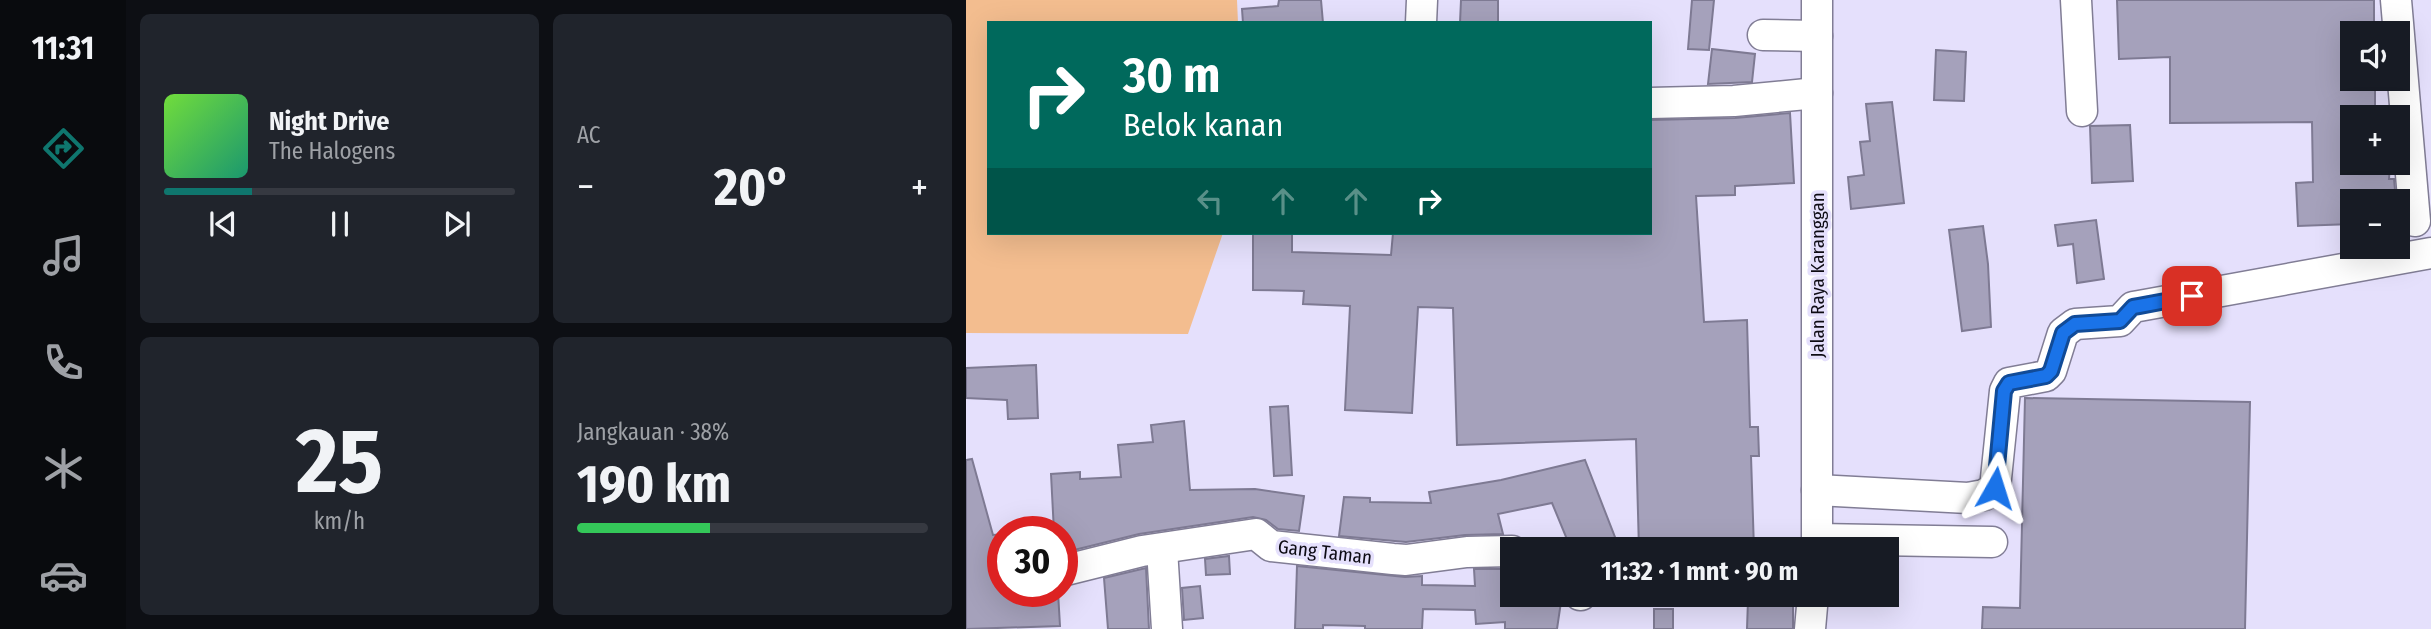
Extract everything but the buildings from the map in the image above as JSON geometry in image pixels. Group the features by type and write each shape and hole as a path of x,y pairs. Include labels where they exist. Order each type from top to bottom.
{"street":[{"path":"1421,21 1422,0"},
{"name":"Jalan Raya Karanggan","path":"1816,0 1817,537"},
{"path":"2076,0 2082,111"},
{"path":"2396,0 2415,221"},
{"path":"1763,35 1817,36"},
{"path":"1652,103 1734,101 1817,93"},
{"path":"1818,490 1968,498 1984,495 1995,488 2004,391 2009,383 2046,376 2051,371 2063,333 2075,324 2120,321 2133,307 2431,253"},
{"name":"Gang Taman","path":"1078,567 1132,553 1256,534 1271,546 1406,560 1467,552 1500,551"},
{"path":"1899,543 1992,542"},
{"path":"1162,549 1167,629"},
{"path":"1810,629 1812,607"}],"shaded area":[{"path":"966,0 1237,0 1238,21 987,21 987,235 1222,235 1188,334 966,333"}],"route":[{"path":"1995,488 2004,391 2009,383 2046,376 2051,371 2063,333 2075,324 2120,321 2133,307 2192,296"}]}
